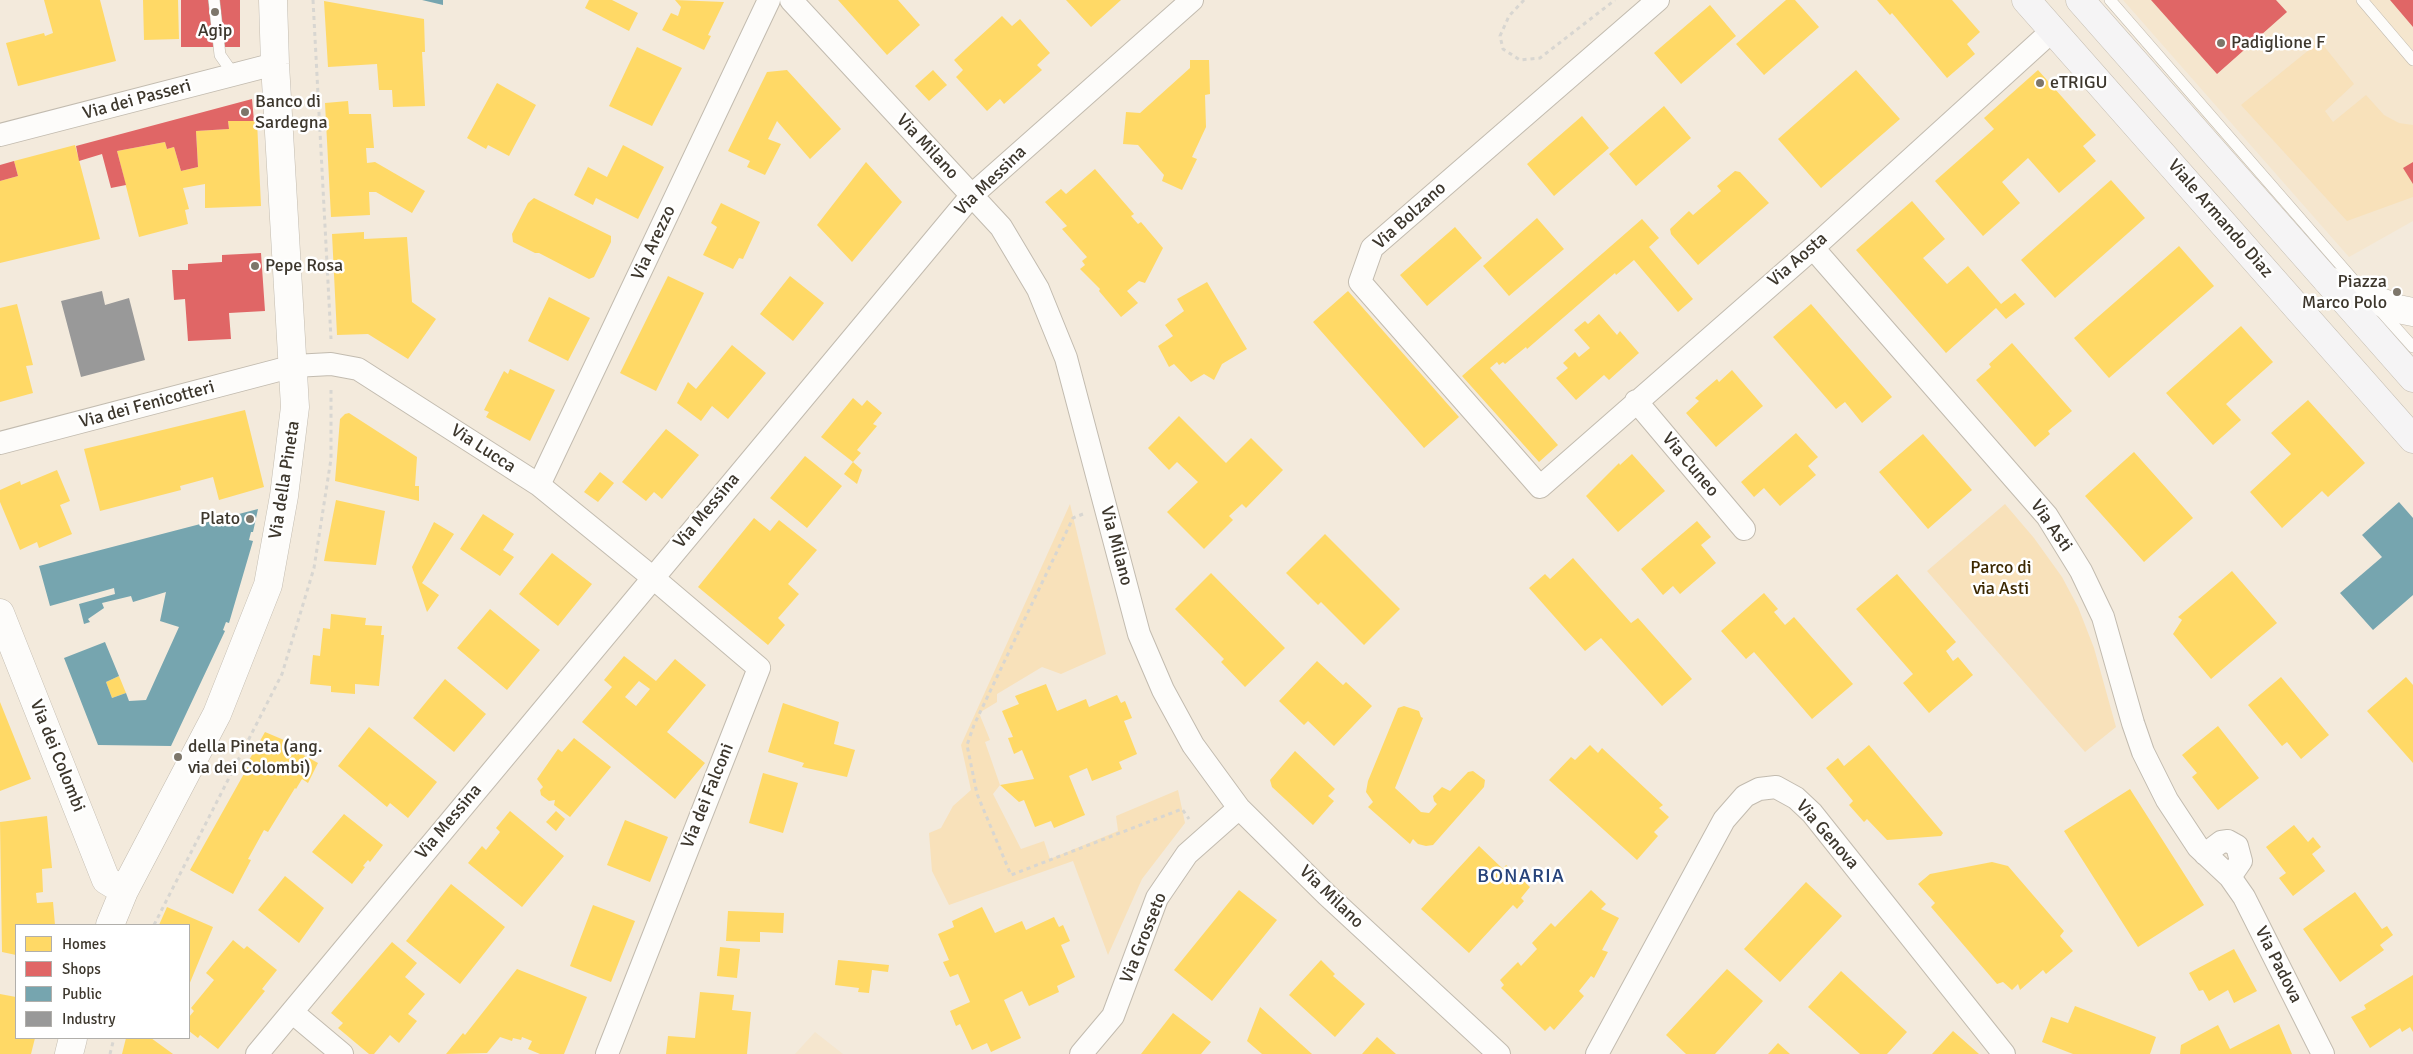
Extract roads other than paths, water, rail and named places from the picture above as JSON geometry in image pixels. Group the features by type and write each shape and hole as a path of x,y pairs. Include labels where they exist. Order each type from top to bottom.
{"main road":[{"name":"Viale Armando Diaz","path":"2026,0 2413,439"},
{"path":"2080,0 2413,378"}],"street":[{"name":"Via della Pineta","path":"110,924 124,892 217,714 268,585 284,496 296,407 275,64 273,0"},
{"name":"Via Arezzo","path":"539,485 769,0"},
{"name":"Via Milano","path":"791,0 1001,227 1038,289 1066,358 1139,634 1162,690 1193,745 1240,808 1327,894 1499,1054"},
{"name":"Via Messina","path":"257,1054 652,577 972,195 1192,0"},
{"name":"Via Bolzano","path":"1540,487 1360,282 1372,248 1658,0"},
{"name":"Via Aosta","path":"1540,487 1813,248 2053,30"},
{"name":"Via dei Passeri","path":"0,135 275,64"},
{"name":"Via Asti","path":"1813,248 2047,516 2081,571 2102,617 2133,723 2144,752 2181,824 2205,854"},
{"path":"2327,280 2398,309 2413,312"},
{"name":"Via Lucca","path":"294,366 331,364 358,369 539,485 652,577"},
{"name":"Via dei Fenicotteri","path":"0,443 294,366"},
{"name":"Via Cuneo","path":"1636,401 1744,529"},
{"name":"Via dei Falconi","path":"607,1054 759,668 652,577"},
{"name":"Via dei Colombi","path":"0,613 106,880 124,892"},
{"name":"Via Genova","path":"1597,1054 1733,808 1745,796 1758,789 1776,787 1796,798 1812,813 2004,1054"},
{"name":"Via Grosseto","path":"1081,1054 1114,1016 1157,898 1187,854 1240,808"},
{"name":"Via Padova","path":"2205,854 2230,878 2244,897 2323,1054"},
{"path":"292,1012 342,1054"},
{"path":"69,1054 73,1039"}],"lane":[{"path":"214,0 220,55 234,75"},
{"path":"2110,0 2413,347"},
{"path":"2362,0 2413,60"}],"place":[{"name":"Agip","path":"215,12"},
{"name":"Padiglione F","path":"2221,43"},
{"name":"eTRIGU","path":"2040,83"},
{"name":"Banco di Sardegna","path":"245,112"},
{"name":"Pepe Rosa","path":"255,266"},
{"name":"Piazza Marco Polo","path":"2397,292"},
{"name":"Plato","path":"250,519"},
{"name":"della Pineta (ang. via dei Colombi)","path":"178,757"}],"district":[{"name":"BONARIA","path":"1521,877"}],"park label":[{"name":"Parco di via Asti","path":"2001,578"}]}
